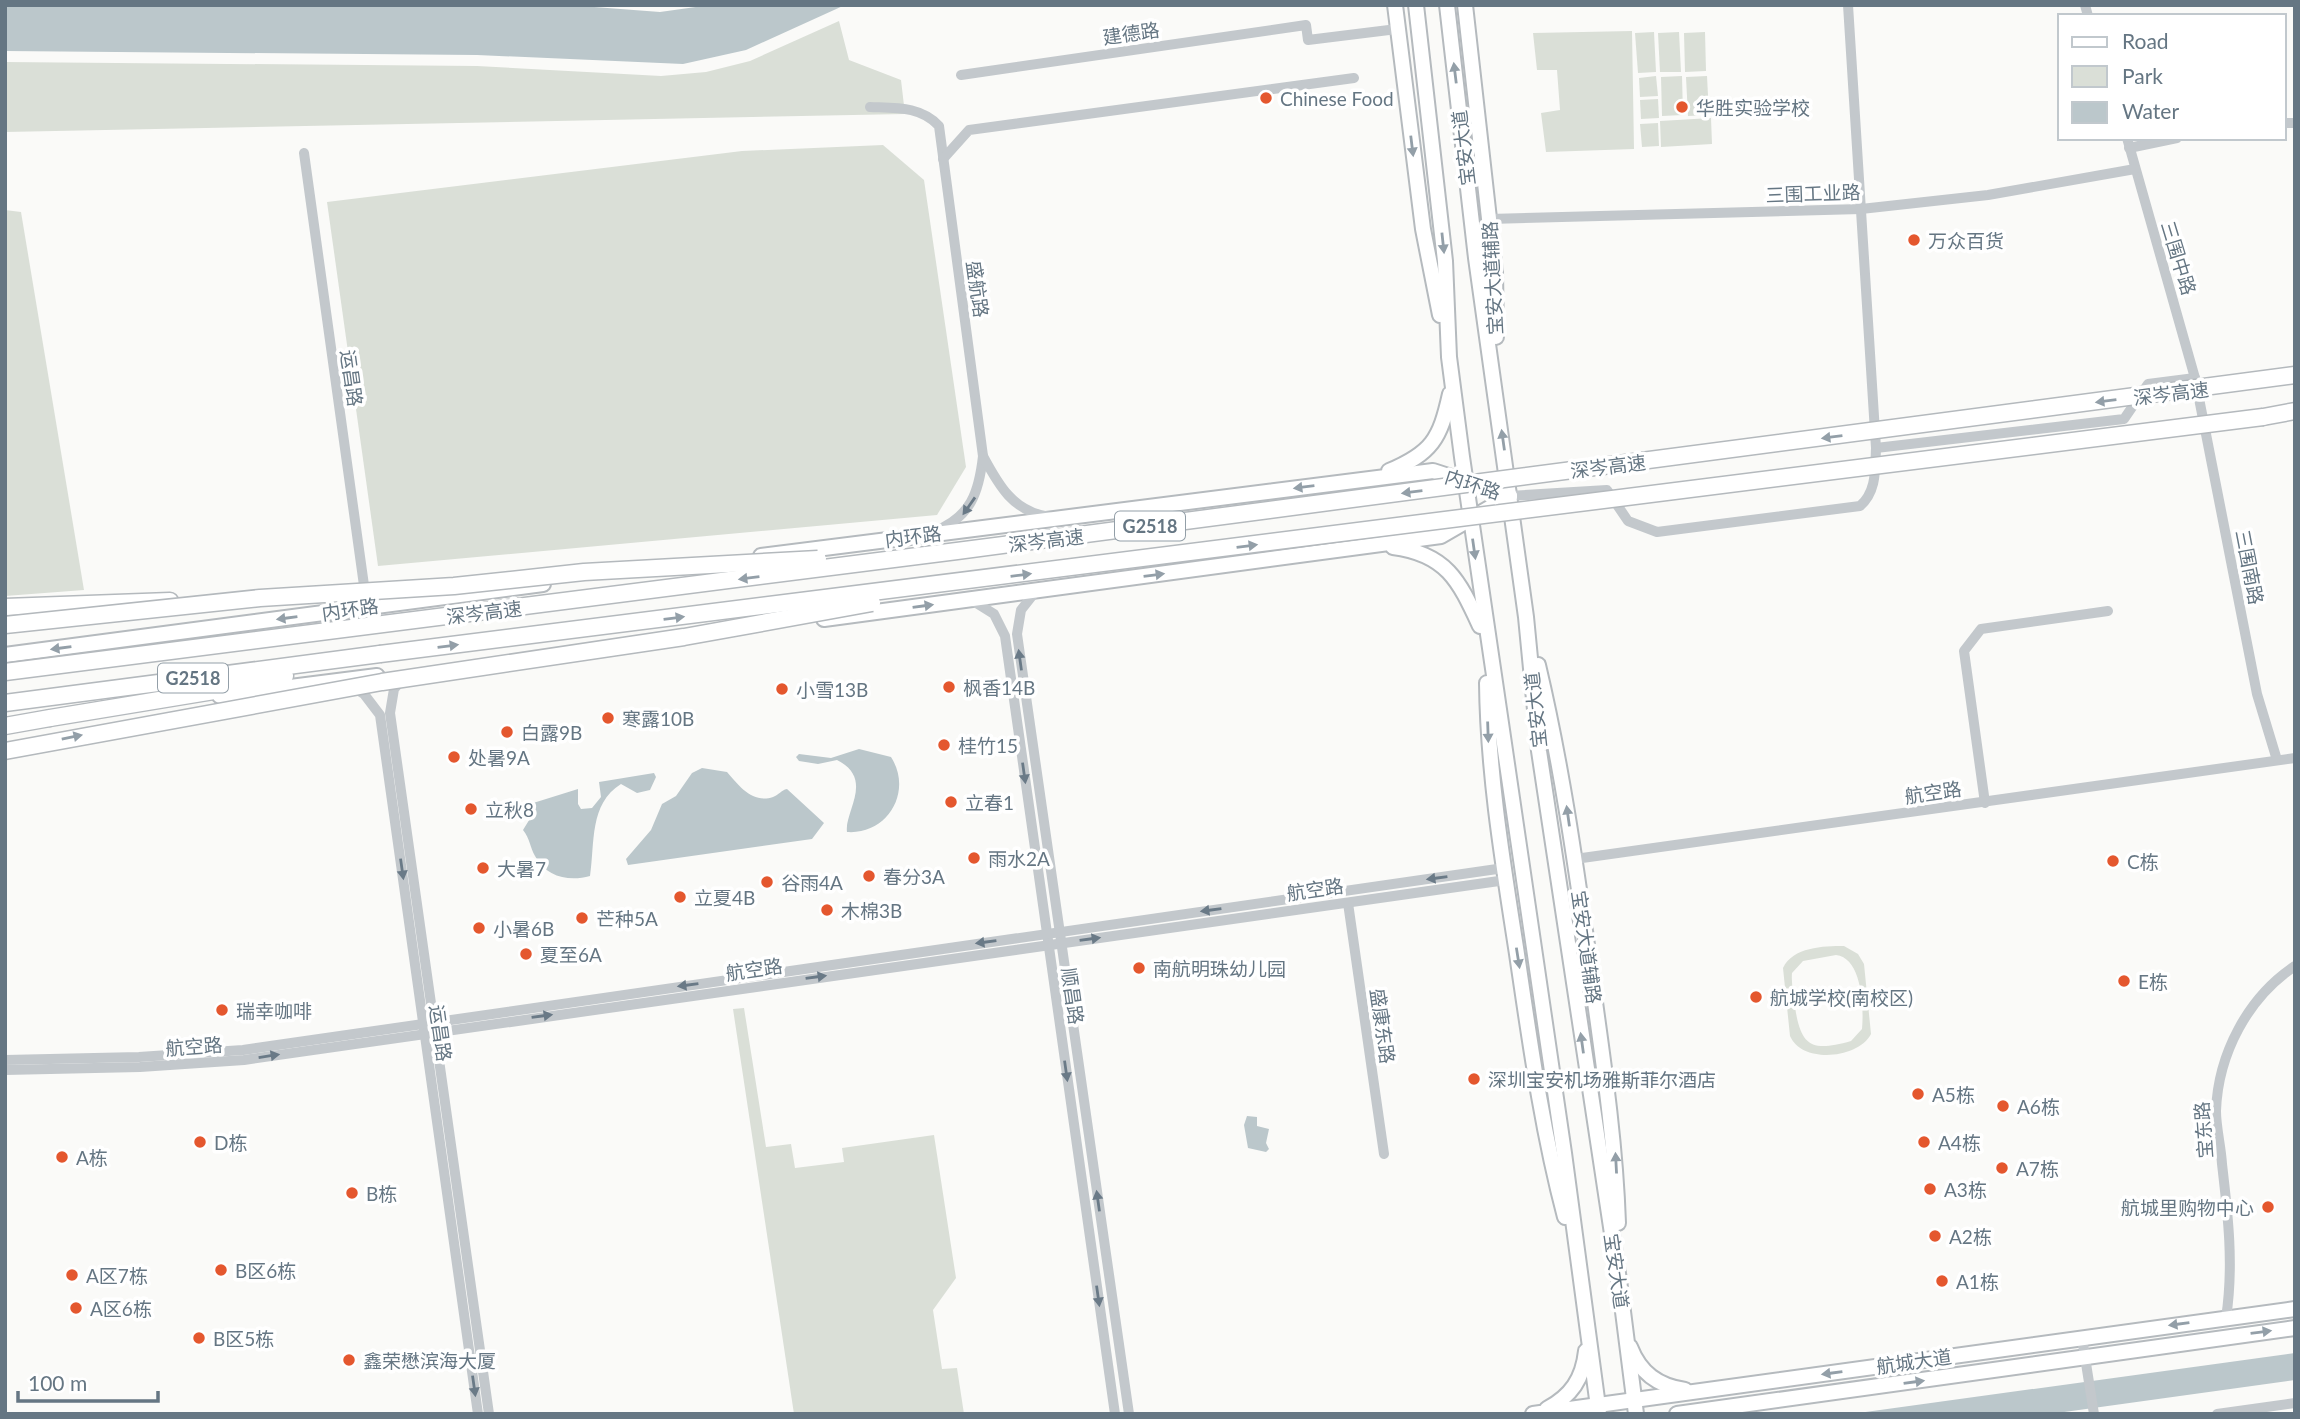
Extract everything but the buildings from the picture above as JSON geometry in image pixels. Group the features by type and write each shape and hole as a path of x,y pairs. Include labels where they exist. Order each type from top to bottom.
{"highway":[{"name":"深岑高速","path":"5,672 957,551 2295,375"},
{"name":"深岑高速","path":"5,703 2295,413"},
{"path":"5,607 260,598 454,586 583,572 957,551"},
{"path":"5,751 368,684 787,620 982,580"},
{"path":"5,625 260,598"},
{"path":"5,725 220,690 380,654"}],"main road":[{"path":"1395,5 1423,229 1449,357"},
{"name":"宝安大道","path":"1416,5 1445,261 1452,384 1487,640 1515,808 1599,1409"},
{"name":"宝安大道","path":"1447,5 1476,258 1496,384 1526,617 1539,751 1619,1280 1635,1407"},
{"name":"宝安大道辅路","path":"1465,5 1495,272 1496,384"},
{"path":"1371,478 1416,459 1427,451 1440,430 1452,384"},
{"name":"内环路","path":"5,655 926,534 1433,471 1510,496"},
{"name":"内环路","path":"5,725 1223,567 1267,557 1375,545 1447,534 1510,496"},
{"path":"1375,545 1410,549 1447,568 1463,588 1487,640 1489,756 1505,874 1544,1132 1579,1272"},
{"name":"宝安大道辅路","path":"1526,617 1557,746 1575,859 1614,1138 1619,1280"},
{"name":"航城大道","path":"1533,1414 1635,1407 1697,1392 2295,1309"},
{"name":"航城大道","path":"1677,1414 2295,1328"},
{"path":"1539,1413 1558,1403 1576,1386 1584,1365 1587,1332"},
{"path":"1625,1333 1637,1360 1651,1378 1665,1386 1697,1392"}],"street":[{"path":"1510,496 1607,489 1628,521 1657,532 1860,506 1870,498 1875,481 1876,448 1848,5"},
{"name":"建德路","path":"961,75 1306,25 1308,40 1398,29"},
{"path":"943,159 969,130 1354,78"},
{"name":"盛航路","path":"870,107 917,110 930,116 939,126 983,456"},
{"path":"2128,143 2157,140"},
{"name":"三围中路","path":"2128,143 2195,378"},
{"name":"运昌路","path":"304,153 367,607"},
{"name":"三围工业路","path":"1489,219 1861,209 1988,195 2135,169"},
{"path":"1876,448 2124,419 2148,383 2195,378"},
{"name":"三围南路","path":"2195,378 2257,694 2277,760"},
{"path":"983,456 997,483 1011,500 1038,515 1059,517"},
{"path":"926,534 956,521 967,510 980,482 983,456"},
{"name":"顺昌路","path":"1037,590 1021,610 1017,634 1129,1414"},
{"name":"顺昌路","path":"970,599 993,614 1004,636 1115,1414"},
{"path":"1985,803 1964,652 1981,629 2108,611"},
{"name":"运昌路","path":"413,671 394,690 390,713 478,1414"},
{"name":"运昌路","path":"334,681 364,694 380,715 489,1414"},
{"name":"航空路","path":"1575,859 2295,758"},
{"name":"航空路","path":"5,1060 139,1057 243,1049 428,1027 1505,874"},
{"name":"航空路","path":"1060,937 1348,902 1505,874"},
{"name":"盛康东路","path":"1348,902 1384,1154"},
{"name":"宝东路","path":"2226,1318 2230,1289 2230,1237 2216,1114 2218,1090 2231,1045 2241,1023 2270,986 2295,966"},
{"name":"航空路","path":"5,1070 140,1067 244,1060 428,1027"},
{"path":"2082,1338 2094,1414"},
{"path":"2217,1414 2295,1403"}],"green space":[{"path":"839,21 849,60 901,80 905,114 5,132 5,62 477,66 661,76 706,72 750,61"},
{"path":"1632,31 1634,149 1546,152 1541,113 1560,110 1557,70 1537,70 1533,33"},
{"path":"1654,32 1656,72 1638,73 1635,33"},
{"path":"1679,32 1681,72 1660,72 1658,33"},
{"path":"1705,32 1706,71 1685,72 1684,33"},
{"path":"1656,76 1658,96 1640,97 1639,78"},
{"path":"1682,76 1683,115 1662,116 1661,77"},
{"path":"1707,76 1709,115 1688,116 1686,77"},
{"path":"1658,99 1659,118 1641,119 1640,100"},
{"path":"1711,118 1712,144 1661,147 1660,121"},
{"path":"1658,123 1659,146 1642,147 1640,124"},
{"path":"883,145 924,180 966,467 937,515 378,566 327,202 742,151"},
{"path":"5,210 21,212 84,590 5,596"},
{"path":"1844,946 1858,954 1864,964 1871,1034 1855,1049 1843,1053 1830,1055 1806,1051 1796,1045 1790,1036 1783,968 1794,956 1809,949","holes":["1836,955 1845,958 1856,974 1862,997 1862,1029 1851,1041 1818,1046 1805,1038 1801,1031 1792,973 1803,961"]},
{"path":"744,1008 766,1147 791,1144 795,1168 844,1162 842,1148 934,1135 956,1278 933,1310 942,1369 957,1368 964,1414 794,1414 733,1009"}],"water":[{"path":"5,5 568,5 660,12 710,5 845,5 746,50 683,64 477,55 5,51"},
{"path":"859,749 891,757 897,770 898,796 885,819 862,831 847,832 855,796 854,776 837,760 818,764 799,761 796,757 799,754 831,758"},
{"path":"702,768 727,772 747,792 759,798 773,797 787,789 824,823 812,839 628,865 626,859 651,830 662,804 676,796 692,773"},
{"path":"654,773 656,777 650,790 637,793 621,784 603,802 595,825 590,876 566,878 545,869 535,856 523,830 531,817 530,804 578,789 578,804 581,809 592,808 601,797 599,782"},
{"path":"1247,1116 1257,1117 1257,1126 1269,1129 1266,1143 1269,1149 1266,1152 1248,1148 1244,1125"},
{"path":"2295,1353 2295,1380 2050,1414 1851,1414"}],"place":[{"name":"Chinese Food","path":"1266,98"},
{"name":"华胜实验学校","path":"1682,107"},
{"name":"万众百货","path":"1914,240"},
{"name":"枫香14B","path":"949,687"},
{"name":"小雪13B","path":"782,689"},
{"name":"寒露10B","path":"608,718"},
{"name":"白露9B","path":"507,732"},
{"name":"桂竹15","path":"944,745"},
{"name":"处暑9A","path":"454,757"},
{"name":"立春1","path":"951,802"},
{"name":"立秋8","path":"471,809"},
{"name":"雨水2A","path":"974,858"},
{"name":"C栋","path":"2113,861"},
{"name":"大暑7","path":"483,868"},
{"name":"春分3A","path":"869,876"},
{"name":"谷雨4A","path":"767,882"},
{"name":"立夏4B","path":"680,897"},
{"name":"木棉3B","path":"827,910"},
{"name":"芒种5A","path":"582,918"},
{"name":"小暑6B","path":"479,928"},
{"name":"夏至6A","path":"526,954"},
{"name":"南航明珠幼儿园","path":"1139,968"},
{"name":"E栋","path":"2124,981"},
{"name":"航城学校(南校区)","path":"1756,997"},
{"name":"瑞幸咖啡","path":"222,1010"},
{"name":"深圳宝安机场雅斯菲尔酒店","path":"1474,1079"},
{"name":"A5栋","path":"1918,1094"},
{"name":"A6栋","path":"2003,1106"},
{"name":"D栋","path":"200,1142"},
{"name":"A4栋","path":"1924,1142"},
{"name":"A栋","path":"62,1157"},
{"name":"A7栋","path":"2002,1168"},
{"name":"A3栋","path":"1930,1189"},
{"name":"B栋","path":"352,1193"},
{"name":"航城里购物中心","path":"2268,1207"},
{"name":"A2栋","path":"1935,1236"},
{"name":"B区6栋","path":"221,1270"},
{"name":"A区7栋","path":"72,1275"},
{"name":"A1栋","path":"1942,1281"},
{"name":"A区6栋","path":"76,1308"},
{"name":"B区5栋","path":"199,1338"},
{"name":"鑫荣懋滨海大厦","path":"349,1360"}]}
